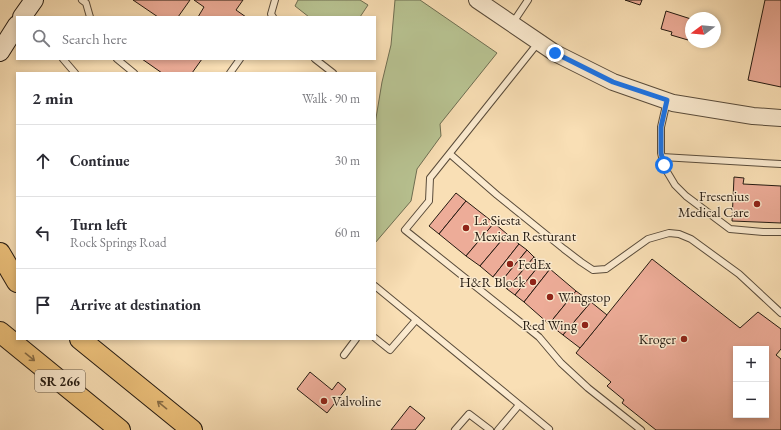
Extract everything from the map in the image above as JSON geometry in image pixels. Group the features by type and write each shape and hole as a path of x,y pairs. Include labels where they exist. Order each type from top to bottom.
{"main road":[{"path":"0,52 16,28"},
{"path":"0,253 16,280"},
{"path":"0,275 16,287"},
{"name":"SR 266","path":"0,332 120,430"},
{"name":"SR 266","path":"81,340 192,430"}],"street":[{"path":"477,0 555,53 613,82 673,103 753,116 781,118"}],"lane":[{"path":"82,0 86,4 90,16"},
{"path":"271,16 275,0"},
{"path":"512,24 528,0"},
{"path":"539,42 430,178 429,201 405,230 539,337 561,363 588,388 641,430"},
{"path":"64,60 74,72"},
{"path":"118,60 133,72"},
{"path":"231,72 239,60"},
{"path":"316,60 332,72"},
{"path":"667,100 661,127 661,153 664,165 675,185 686,196 730,228 763,232 781,232"},
{"path":"450,154 564,249 593,270 606,269 648,239 669,233 679,234 691,239 739,274 781,313"},
{"path":"662,157 781,164"},
{"path":"376,287 549,429"},
{"path":"376,339 390,350 416,320"},
{"path":"344,355 355,340"},
{"path":"498,430 519,405"},
{"path":"455,430 468,414 490,430"}],"green space":[{"path":"298,0 360,0 368,5 361,16 308,16 295,6"},
{"path":"395,0 420,0 497,53 440,124 441,136 417,169 411,201 376,242 376,118 382,82 391,45"}],"building":[{"path":"133,0 190,0 179,16 157,16"},
{"path":"194,0 243,0 236,10 245,16 199,16 204,7"},
{"path":"625,0 642,0 640,5"},
{"path":"765,0 781,0 781,87 748,80"},
{"path":"666,11 685,17 685,39 671,35 672,32 661,29"},
{"path":"143,60 201,60 193,72 161,72"},
{"name":"Fresenius Medical Care","path":"734,177 744,178 743,184 781,186 781,223 732,221"},
{"path":"456,193 466,201 439,234 429,226"},
{"name":"La Siesta Mexican Resturant","path":"466,201 494,223 466,256 439,234"},
{"path":"494,223 507,234 480,266 466,256"},
{"path":"507,234 519,244 493,277 480,266"},
{"name":"FedEx","path":"519,244 527,250 500,283 493,277"},
{"path":"527,250 534,257 507,289 500,283"},
{"path":"534,257 542,262 515,295 507,289"},
{"name":"Kroger","path":"652,259 740,328 758,312 781,329 781,349 776,355 781,359 781,430 656,430 622,403 624,400 607,386 611,382 576,353"},
{"name":"H&R Block","path":"542,262 550,269 524,302 515,295"},
{"name":"Wingstop","path":"550,269 576,291 549,324 524,302"},
{"path":"576,291 591,302 563,335 549,324"},
{"name":"Red Wing","path":"591,302 607,315 580,348 563,335"},
{"name":"Valvoline","path":"310,372 332,390 338,382 346,389 327,413 297,389"},
{"path":"410,406 425,418 415,430 391,430"}],"place":[{"name":"Fresenius Medical Care","path":"757,204"},
{"name":"La Siesta Mexican Resturant","path":"466,228"},
{"name":"FedEx","path":"510,264"},
{"name":"H&R Block","path":"533,282"},
{"name":"Wingstop","path":"550,297"},
{"name":"Red Wing","path":"585,325"},
{"name":"Kroger","path":"684,339"},
{"name":"Valvoline","path":"324,401"}],"route":[{"path":"555,53 613,82 667,100 661,127 661,153 664,165"}]}
